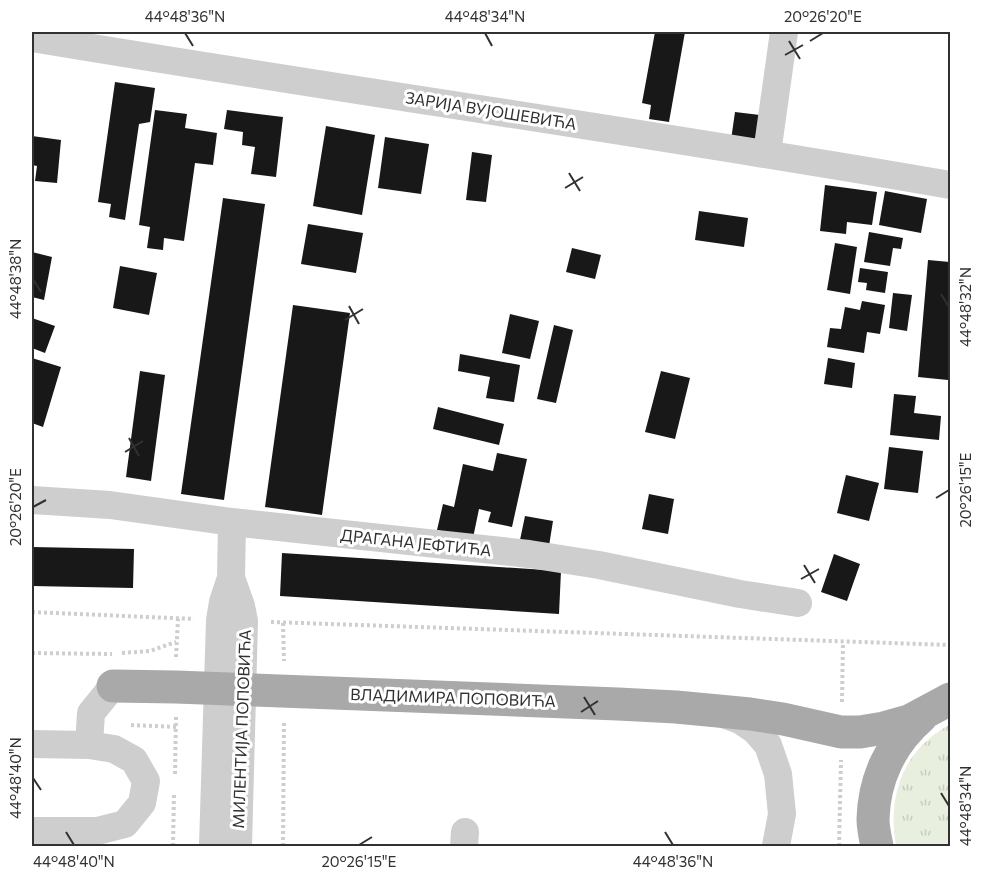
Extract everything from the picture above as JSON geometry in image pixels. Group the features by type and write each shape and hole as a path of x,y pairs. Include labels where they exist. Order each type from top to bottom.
{"main road":[{"name":"ВЛАДИМИРА ПОПОВИЋА","path":"113,686 618,704 750,714 841,732 884,728 909,721 940,705"},
{"name":"ВЛАДИМИРА ПОПОВИЋА","path":"877,846 873,821 875,795 882,771 894,747 910,727 940,705"}],"street":[{"path":"767,153 784,32"},
{"name":"ЗАРИЈА ВУЈОШЕВИЋА","path":"32,38 767,153 951,185"},
{"name":"ДРАГАНА ЈЕФТИЋА","path":"32,500 110,505 232,522 529,554 599,565 731,593 798,603"},
{"name":"МИЛЕНТИЈА ПОПОВИЋА","path":"232,522 231,578 220,620 230,689 238,846"},
{"path":"89,746 91,713 113,686"},
{"name":"МИЛЕНТИЈА ПОПОВИЋА","path":"213,846 230,689"},
{"path":"708,710 740,720 755,730 768,745 778,774 782,814 776,846"},
{"path":"32,744 114,749 134,760 146,781 142,803 125,824 97,831 32,831"},
{"path":"32,761 89,746"}],"path":[{"path":"32,612 178,619 176,642 150,651 117,654 32,653"},
{"path":"283,623 951,645"},
{"path":"842,712 843,642"},
{"path":"283,846 284,725"},
{"path":"839,846 841,753"}],"green space":[{"path":"950,724 950,846 896,846 895,801 903,773 919,748"}],"building":[{"path":"655,32 685,32 669,122 649,119 651,105 642,103"},
{"path":"115,82 155,88 150,122 139,124 125,220 109,217 111,204 98,202"},
{"path":"155,110 187,114 185,128 217,133 213,165 195,163 184,241 164,238 163,250 147,248 150,227 139,225"},
{"path":"227,110 283,117 276,177 251,174 255,147 242,145 243,132 224,129"},
{"path":"735,112 768,116 764,144 731,140"},
{"path":"326,126 375,135 362,215 313,206"},
{"path":"32,136 61,140 57,183 35,181 37,166 32,165"},
{"path":"385,137 429,144 421,194 378,188"},
{"path":"472,152 492,155 486,202 466,200"},
{"path":"825,185 877,192 872,225 847,222 846,234 820,231"},
{"path":"885,191 927,199 921,233 879,225"},
{"path":"223,198 265,204 224,500 181,494"},
{"path":"699,211 748,218 744,247 695,240"},
{"path":"308,224 363,233 356,273 301,264"},
{"path":"869,232 903,238 901,249 893,248 890,266 864,262"},
{"path":"835,243 857,247 850,294 827,290"},
{"path":"572,248 601,255 595,279 566,272"},
{"path":"32,252 52,257 44,300 32,297"},
{"path":"928,260 950,262 948,380 918,377"},
{"path":"120,266 157,273 149,315 113,308"},
{"path":"860,268 888,272 885,293 866,290 867,283 858,282"},
{"path":"893,293 912,295 907,331 889,328"},
{"path":"862,301 885,305 880,334 867,332 864,353 827,347 830,328 841,329 845,307 860,310"},
{"path":"293,305 350,313 322,515 265,507"},
{"path":"510,314 539,321 530,359 502,353"},
{"path":"32,318 55,326 45,353 32,348"},
{"path":"554,325 573,330 556,403 537,399"},
{"path":"460,354 520,365 514,402 486,398 490,377 458,371"},
{"path":"32,358 61,367 43,427 32,423"},
{"path":"828,358 855,363 852,388 824,384"},
{"path":"140,371 165,375 151,481 126,477"},
{"path":"661,371 690,378 675,439 645,432"},
{"path":"894,394 916,396 914,413 941,416 939,440 890,435"},
{"path":"438,407 504,424 499,445 433,429"},
{"path":"889,447 923,451 918,493 884,489"},
{"path":"497,453 527,459 512,527 488,522 491,512 479,509 473,538 437,530 443,504 454,507 463,464 493,471"},
{"path":"846,475 879,483 869,521 837,513"},
{"path":"649,494 674,499 668,534 642,529"},
{"path":"525,516 553,521 549,546 520,540"},
{"path":"32,547 134,549 133,588 32,586"},
{"path":"282,553 561,571 559,614 280,596"},
{"path":"834,554 860,564 847,601 821,592"}]}
